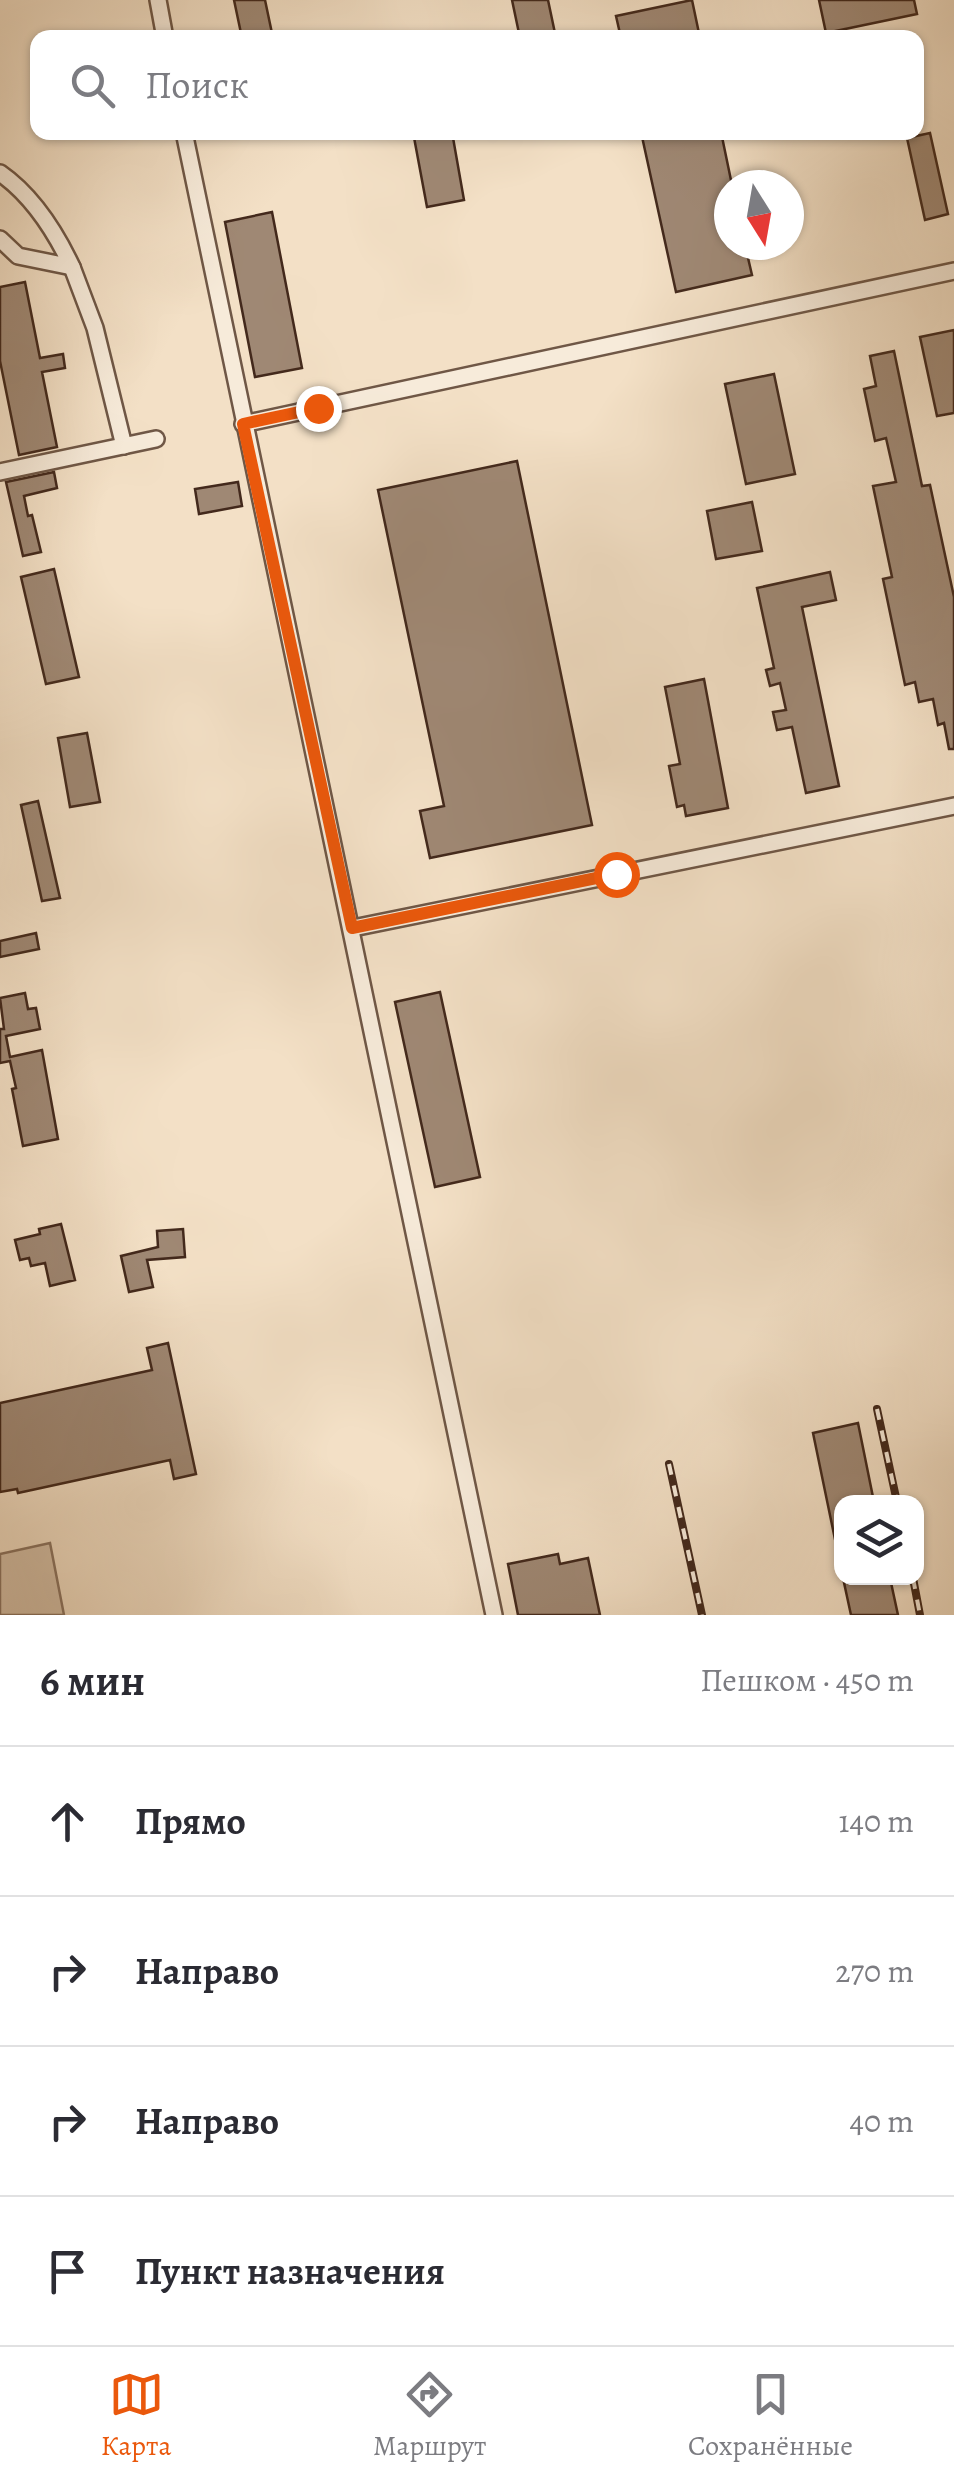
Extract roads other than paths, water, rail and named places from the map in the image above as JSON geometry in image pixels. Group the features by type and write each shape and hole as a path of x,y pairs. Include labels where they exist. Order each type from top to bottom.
{"lane":[{"path":"158,0 164,30"},
{"path":"186,140 494,1615"},
{"path":"0,173 14,183 54,231 72,267 95,328 124,446"},
{"path":"0,239 18,256 72,267"},
{"path":"243,424 954,271"},
{"path":"0,472 156,439"},
{"path":"352,928 954,806"}],"railway":[{"path":"877,1409 895,1495"},
{"path":"669,1464 702,1615"},
{"path":"914,1585 920,1615"}]}
